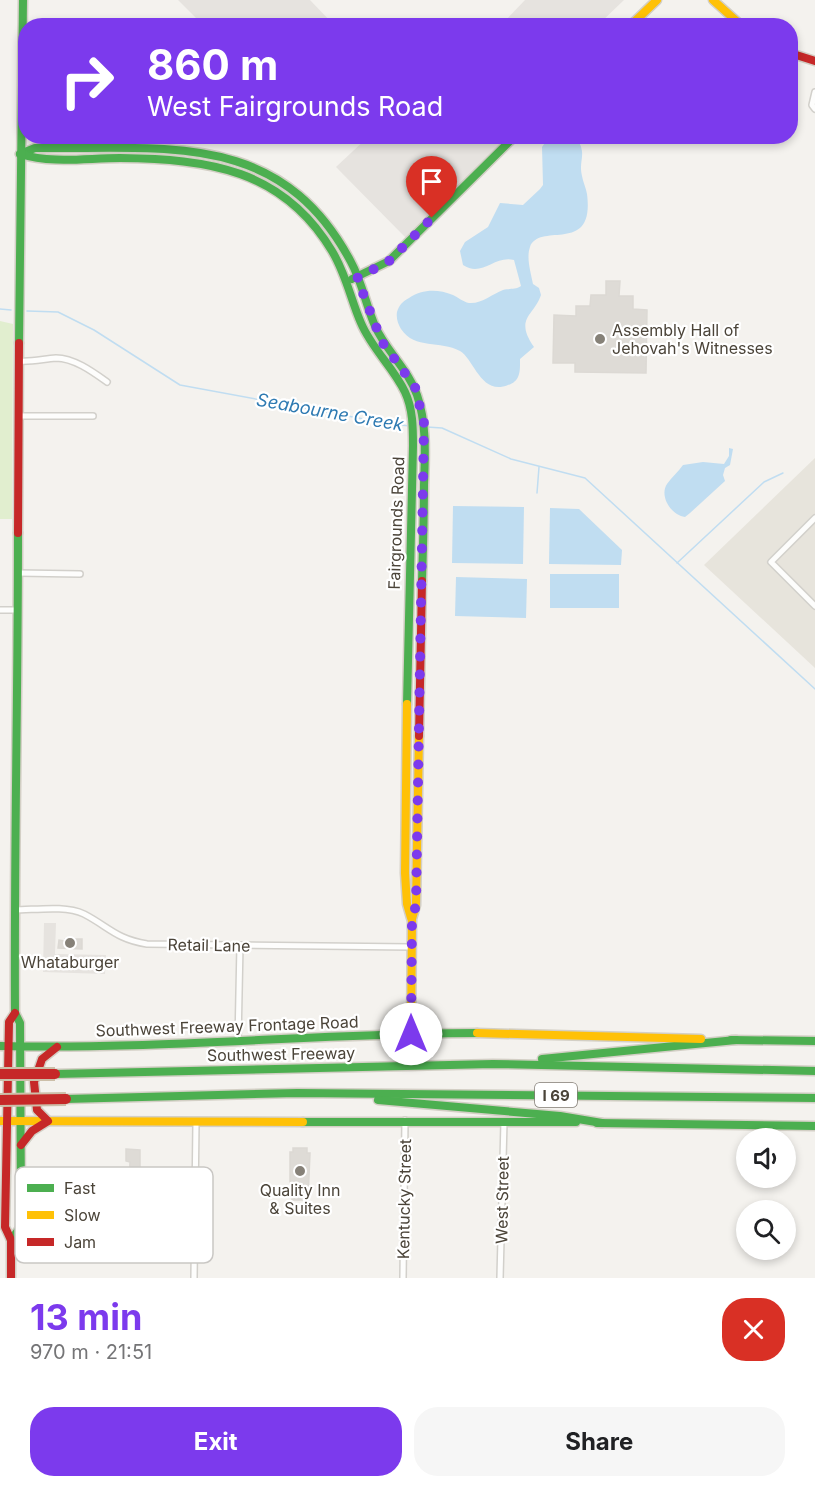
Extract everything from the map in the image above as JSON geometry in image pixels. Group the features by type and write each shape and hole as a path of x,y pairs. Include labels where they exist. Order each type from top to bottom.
{"main road":[{"path":"23,0 23,18"},
{"path":"638,18 657,0"},
{"path":"713,0 733,18"},
{"path":"798,56 815,61"},
{"path":"20,144 18,702 14,910 15,1013 20,1023 21,1167"},
{"path":"352,280 389,261 507,144"},
{"name":"Fairgrounds Road","path":"20,154 34,148 117,147 194,150 214,152 266,171 312,206 326,223 351,263 352,280 376,330 415,387 419,446 416,905 412,919 411,1034"},
{"path":"11,1278 11,1240 5,1227 4,1046 9,1022 15,1013"},
{"name":"Southwest Freeway Frontage Road","path":"4,1046 238,1042 411,1034 815,1041"},
{"path":"493,1064 736,1040"},
{"path":"48,1121 39,1114 35,1104 36,1067 41,1058 57,1046"},
{"name":"Southwest Freeway","path":"0,1074 493,1064 815,1071"},
{"path":"297,1093 560,1116 602,1123"},
{"name":"I 69","path":"0,1100 297,1093 815,1098"},
{"path":"4,1121 196,1123 405,1120 815,1126"},
{"path":"21,1145 32,1131 48,1121"},
{"path":"11,1240 15,1235"}],"street":[{"path":"815,92 812,105 815,109"},
{"path":"19,361 36,362 58,358 69,360 107,382"},
{"path":"19,416 93,416"},
{"path":"815,518 771,562 815,606"},
{"path":"18,573 80,574"},
{"path":"0,610 18,610"},
{"name":"Retail Lane","path":"14,910 60,910 83,914 115,935 141,943 411,947"},
{"path":"238,1042 240,945"},
{"name":"Kentucky Street","path":"403,1278 405,1120"},
{"name":"West Street","path":"500,1278 504,1121"},
{"path":"195,1167 196,1123"},
{"path":"194,1263 194,1278"}],"shaded area":[{"path":"178,0 310,0 327,18 196,18"},
{"path":"525,0 624,0 605,18 508,18"},
{"path":"361,144 503,144 406,238 336,167"},
{"path":"815,458 815,668 704,565"},
{"path":"44,923 56,923 55,954 106,955 105,974 43,972"}],"green space":[{"path":"0,321 13,324 12,519 0,519"}],"water":[{"path":"544,144 580,144 582,178 587,194 587,213 583,225 575,231 544,236 530,247 529,261 533,284 539,288 541,295 526,323 528,337 534,347 520,359 519,375 515,381 499,387 485,381 460,351 413,340 407,336 399,325 397,312 405,300 425,292 442,292 474,303 503,290 521,286 514,260 500,260 482,268 470,268 463,265 460,251 465,242 488,227 500,203 523,205 540,189 543,185 542,147"},
{"path":"729,448 733,449 730,465 725,468 723,475 725,481 685,517 675,513 664,494 671,479 683,465 703,462 724,464 729,456"},
{"path":"453,506 524,507 523,564 452,563"},
{"path":"550,508 579,509 622,550 621,565 549,564"},
{"path":"550,574 619,574 619,608 550,608"},
{"path":"456,577 527,579 526,618 455,616"}],"building":[{"name":"Assembly Hall of Jehovah's Witnesses","path":"606,281 620,281 619,296 633,296 633,309 647,310 646,373 575,372 575,363 553,363 554,315 576,316 576,306 590,306 591,295 606,295"},
{"name":"Whataburger","path":"65,939 82,939 82,949 58,948 59,940 65,941"},
{"name":"Quality Inn & Suites","path":"293,1148 307,1148 307,1153 310,1153 308,1200 292,1200 292,1195 290,1195 290,1152 293,1152"},
{"path":"126,1149 140,1150 140,1167 130,1167 130,1162 126,1161"}],"waterway":[{"name":"Seabourne Creek","path":"0,309 11,310"},
{"name":"Seabourne Creek","path":"27,311 58,312 94,330 180,385 410,426"},
{"name":"Seabourne Creek","path":"427,427 442,428 511,459 585,478 815,689"},
{"path":"537,493 539,467"},
{"path":"677,563 764,482 783,473"}],"traffic: fast":[{"path":"23,0 23,18"},
{"path":"19,343 21,144"},
{"path":"352,279 389,261 507,144"},
{"path":"20,154 35,148 128,148 173,150 214,156 254,168 290,188 322,219 351,262 375,326 417,395 424,429 425,451 422,581"},
{"path":"20,154 57,160 120,158 183,161 241,174 267,186 291,202 312,224 332,251 357,314 377,350 400,383 408,398 411,412 413,446 407,704"},
{"path":"18,533 15,1013 20,1023 21,1167"},
{"path":"0,1046 119,1046 477,1033"},
{"path":"731,1040 815,1041"},
{"path":"542,1059 736,1040"},
{"path":"55,1074 493,1064 815,1071"},
{"path":"66,1099 297,1093 815,1098"},
{"path":"378,1100 560,1116 602,1123"},
{"path":"303,1122 576,1122"},
{"path":"597,1123 815,1126"},
{"path":"11,1240 15,1235"}],"traffic: slow":[{"path":"638,18 657,0"},
{"path":"713,0 733,18"},
{"path":"407,704 405,873 407,904 411,918"},
{"path":"411,1034 412,919 416,905 419,736"},
{"path":"477,1033 701,1039"},
{"path":"0,1121 303,1122"}],"traffic: jam":[{"path":"798,56 815,61"},
{"path":"18,533 19,343"},
{"path":"419,736 422,581"},
{"path":"11,1278 11,1240 5,1227 9,1022 15,1013"},
{"path":"21,1145 32,1131 48,1121 37,1110 34,1082 42,1059 57,1047"},
{"path":"0,1074 55,1074"},
{"path":"0,1100 66,1099"}],"place":[{"name":"Assembly Hall of Jehovah's Witnesses","path":"600,339"},
{"name":"Whataburger","path":"70,943"},
{"name":"Quality Inn & Suites","path":"300,1171"}],"route":[{"path":"411,1034 412,919 416,905 424,423 415,387 405,370 382,342 357,278 389,261 432,218"}]}
